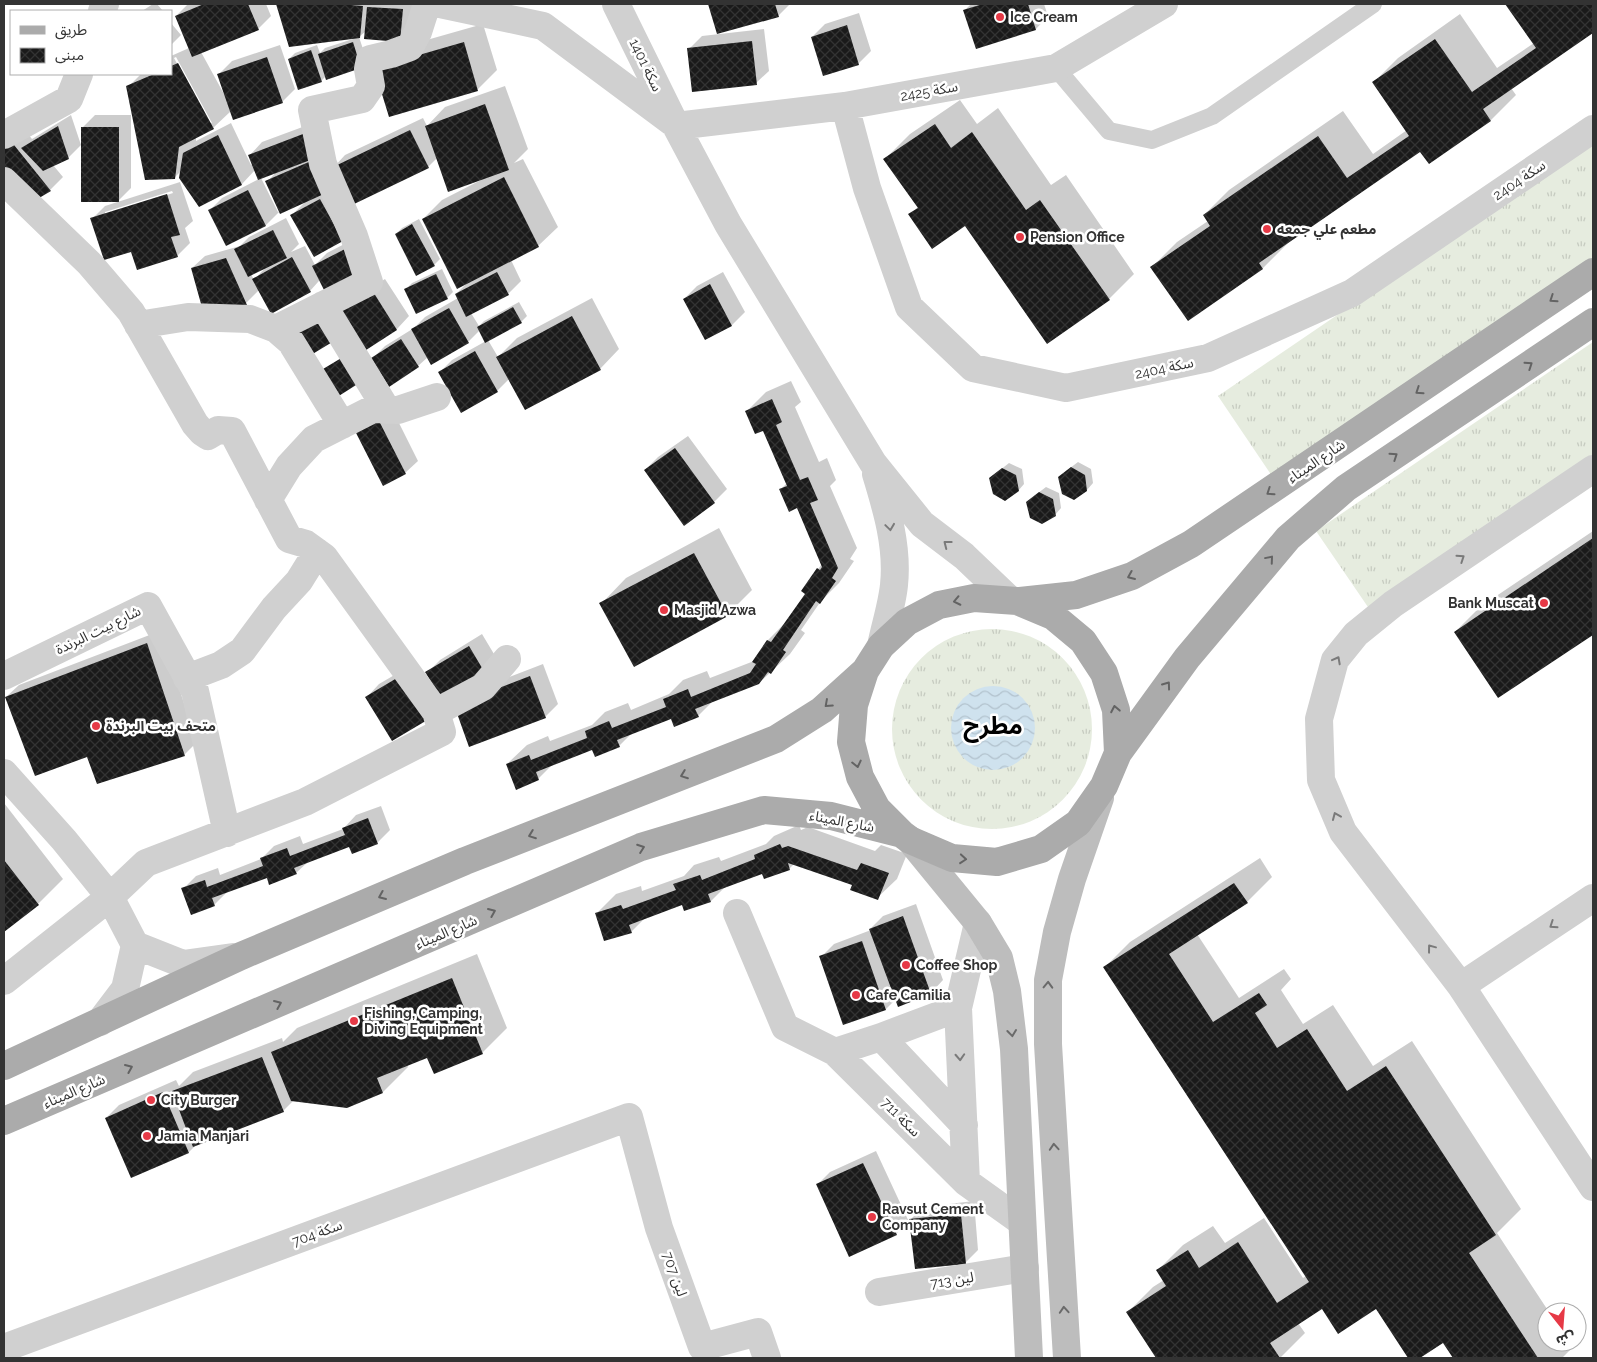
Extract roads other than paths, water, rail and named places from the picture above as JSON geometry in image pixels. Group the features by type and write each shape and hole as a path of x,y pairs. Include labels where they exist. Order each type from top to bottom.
{"main road":[{"name":"شارع الميناء","path":"1013,600 1076,595 1132,576 1192,544 1593,272"},
{"path":"1118,753 1116,710 1104,673 1083,641 1053,616 1013,600 974,598 939,605 908,622 881,646 865,671 854,705 852,742 860,777 877,809 906,837 952,858 997,862 1041,849 1078,823 1104,786 1118,753 1187,658 1288,538 1346,488 1593,322"},
{"path":"4,1066 241,956 465,861 776,739 822,710 865,671"},
{"name":"شارع الميناء","path":"4,1121 641,847 764,810 830,816 906,837"}],"street":[{"path":"276,329 369,282 354,236 323,164 312,110 362,99 370,86 368,69 370,59 410,47 418,32 427,4"},
{"path":"440,4 547,15 676,126"},
{"name":"1401 سكة","path":"616,4 676,126 728,224 873,464"},
{"name":"سكة 2425","path":"676,126 845,106 1056,68 1164,4"},
{"path":"4,135 70,99 79,75"},
{"name":"سكة 2404","path":"845,106 867,188 909,307 974,368 1066,388 1208,358 1352,293 1593,129"},
{"path":"4,181 89,263 132,312 202,432 208,436 218,430 232,431 289,539 306,544 324,557 436,712 442,732 305,802 146,863 110,897 4,981"},
{"path":"323,305 388,410"},
{"path":"138,324 188,316 250,319 276,329 291,342 342,424"},
{"path":"268,500 289,466 314,439 373,409 398,410 437,397"},
{"path":"873,464 922,524 964,556 1013,600"},
{"path":"873,464 890,520 894,553 894,585 881,646"},
{"path":"1593,469 1393,604 1356,634 1335,660 1319,719 1321,780 1343,832 1461,986 1593,1187"},
{"path":"188,678 221,665 242,651 274,608 300,581 316,552"},
{"name":"شارع بيت البرندة","path":"4,676 148,606 195,691 227,833"},
{"path":"436,712 483,686 507,659"},
{"path":"4,773 64,840 110,897 135,945 125,989 100,1022"},
{"path":"1067,1358 1048,1044 1048,980 1057,932 1072,879 1104,786"},
{"path":"906,837 978,923 999,958 1007,991 1014,1049 1029,1358"},
{"path":"1461,986 1593,898"},
{"name":"711 سكة","path":"737,913 785,1027 835,1052 966,1182 1022,1222"},
{"path":"966,1182 958,1008 978,923"},
{"path":"135,945 183,964 241,956"},
{"path":"835,1052 882,1037 958,1008"},
{"path":"882,1037 964,1125"},
{"name":"سكة 704","path":"4,1348 629,1117"},
{"name":"لين 707","path":"629,1117 659,1228 702,1347 758,1332 767,1358"},
{"name":"713 لين","path":"879,1292 1025,1268"}],"lane":[{"path":"1056,68 1109,131 1152,140 1212,116 1373,4"}],"water":[{"path":"993,686 1009,689 1023,698 1032,712 1035,728 1032,744 1023,758 1009,767 993,770 977,767 963,758 954,744 951,728 954,712 963,698 977,689"}],"place":[{"name":"Ice Cream","path":"1000,17"},
{"name":"مطعم علي جمعه","path":"1267,229"},
{"name":"Pension Office","path":"1020,237"},
{"name":"Bank Muscat","path":"1544,603"},
{"name":"Masjid Azwa","path":"664,610"},
{"name":"متحف بيت البرندة","path":"96,726"},
{"name":"Coffee Shop","path":"906,965"},
{"name":"Cafe Camilia","path":"856,995"},
{"name":"Fishing, Camping, Diving Equipment","path":"354,1021"},
{"name":"City Burger","path":"151,1100"},
{"name":"Jamia Manjari","path":"147,1136"},
{"name":"Ravsut Cement Company","path":"872,1217"}],"district":[{"name":"مطرح","path":"993,726"}]}
